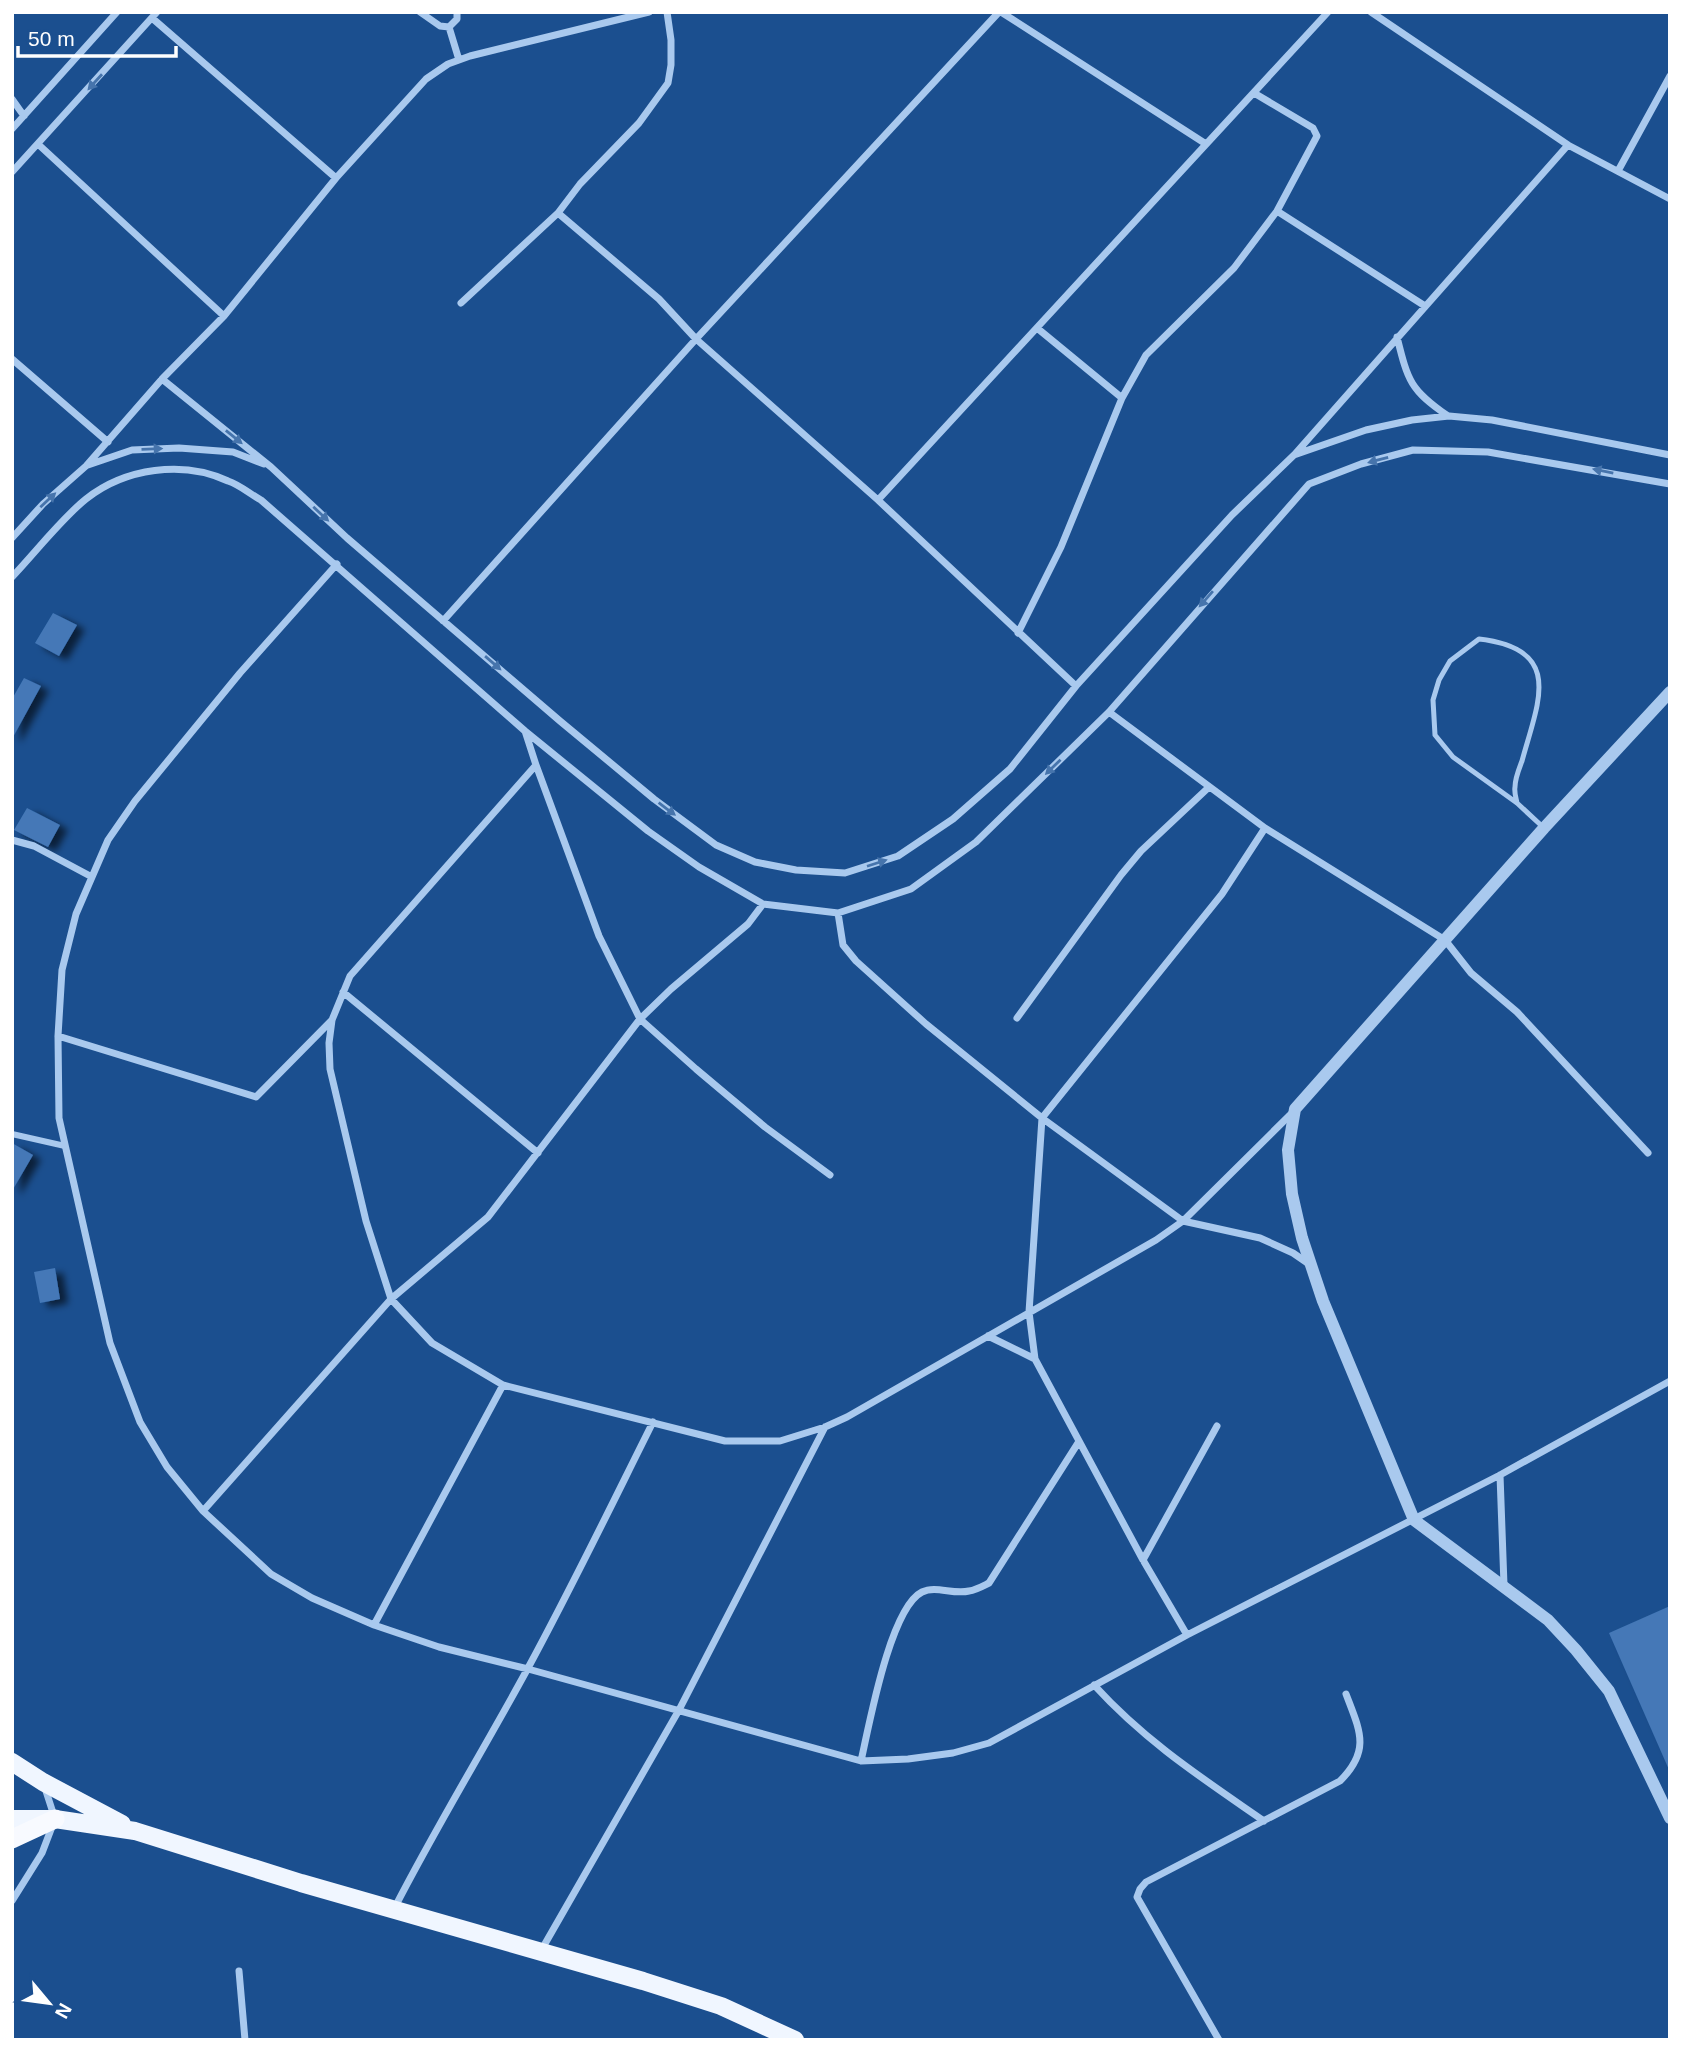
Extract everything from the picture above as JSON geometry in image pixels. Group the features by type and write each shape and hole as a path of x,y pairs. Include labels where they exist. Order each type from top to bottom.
{"highway":[{"path":"12,1839 55,1819"}],"main road":[{"path":"12,1762 43,1782 135,1831"},
{"path":"12,1819 55,1819 135,1831 721,2007 795,2040"}],"street":[{"path":"12,129 117,12"},
{"path":"420,12 440,26 449,27"},
{"path":"449,27 457,19 457,12"},
{"path":"12,538 43,504 86,466 162,379 223,316 337,178 426,79 447,64 459,60 649,12"},
{"path":"461,303 558,213 580,184 639,123 668,83 671,40 667,12"},
{"path":"443,621 696,339 1000,12 1206,144"},
{"path":"877,499 1328,12"},
{"path":"1371,12 1568,145 1670,199"},
{"path":"12,172 155,15 337,178"},
{"path":"449,27 459,60"},
{"path":"1618,171 1670,76"},
{"path":"1018,633 1061,547 1122,398 1146,355 1234,268 1277,211 1317,136 1313,128 1254,93"},
{"path":"12,99 24,116"},
{"path":"39,145 223,316"},
{"path":"162,379 271,467 347,538 654,799 716,845 755,862 796,870 845,873 898,856 954,819 1010,769 1076,687 1232,516 1294,455 1568,145"},
{"path":"1277,211 1426,306"},
{"path":"558,213 659,299 696,339 877,499 1076,687"},
{"path":"1038,328 1122,398"},
{"path":"1397,337 1405,370 1412,385 1422,398 1449,416"},
{"path":"12,359 108,442"},
{"path":"1294,455 1366,430 1412,420 1449,416 1492,420 1670,455"},
{"path":"86,466 132,450 179,448 233,452 271,467"},
{"path":"12,577 84,500 104,486 129,476 164,469 202,473 228,480 261,500 525,731 648,831 699,867 763,904 838,913 911,889 976,842 1109,712 1309,484 1361,464 1413,450 1488,452 1670,484"},
{"path":"337,564 240,673 135,801 108,840 76,914 62,971 58,1036 59,1118 110,1343 139,1422 167,1467 203,1511 271,1574 312,1598 374,1625 439,1647 861,1761 908,1759 953,1752 989,1742 1187,1635 1500,1475 1670,1381"},
{"path":"536,765 351,976 332,1020 330,1069 366,1221 391,1299 432,1343 503,1385 725,1441 780,1441 847,1417 1156,1240 1183,1221 1295,1109 1544,828 1670,692"},
{"path":"1109,712 1265,828 1445,940 1471,973 1517,1012 1648,1153"},
{"path":"525,731 599,936 640,1019 765,1128 830,1175"},
{"path":"1017,1018 1121,875 1142,851 1208,788"},
{"path":"1187,1635 1078,1443 1035,1359 1029,1312 1042,1118 1222,894 1265,828"},
{"path":"12,840 34,846 92,877"},
{"path":"203,1511 391,1299 488,1217 640,1019 671,989 748,925 763,904"},
{"path":"838,913 843,945 856,961 926,1024 1042,1118 1183,1221 1260,1238 1293,1253 1312,1266"},
{"path":"343,992 538,1153"},
{"path":"58,1036 256,1097 332,1020"},
{"path":"1295,1109 1288,1150 1292,1194 1302,1238 1323,1301 1414,1520 1548,1620 1576,1650 1609,1691 1670,1818"},
{"path":"12,1134 65,1146"},
{"path":"988,1336 1035,1359"},
{"path":"374,1625 503,1385"},
{"path":"394,1909 429,1842 528,1669 653,1422"},
{"path":"1143,1560 1217,1426"},
{"path":"541,1951 679,1710 825,1427"},
{"path":"861,1761 893,1634 914,1598 932,1589 970,1591 989,1583 1078,1443"},
{"path":"1500,1475 1504,1585"},
{"path":"1094,1685 1123,1717 1163,1751 1264,1821"},
{"path":"1219,2040 1137,1897 1146,1882 1340,1781 1352,1770 1360,1753 1361,1735 1346,1694"},
{"path":"12,1901 43,1853 55,1819 43,1782"},
{"path":"239,1971 245,2040"}],"lane":[{"path":"1517,803 1515,786 1537,708 1540,678 1530,659 1513,647 1504,642 1479,639 1450,661 1438,680 1433,700 1435,735 1453,757 1517,803 1544,828"}],"building":[{"path":"53,613 77,625 59,656 35,643"},
{"path":"24,678 41,686 12,739 12,699"},
{"path":"27,808 60,825 48,847 14,830"},
{"path":"12,1143 33,1155 12,1191"},
{"path":"55,1268 60,1299 40,1303 34,1272"},
{"path":"1670,1606 1670,1772 1609,1633"}]}
